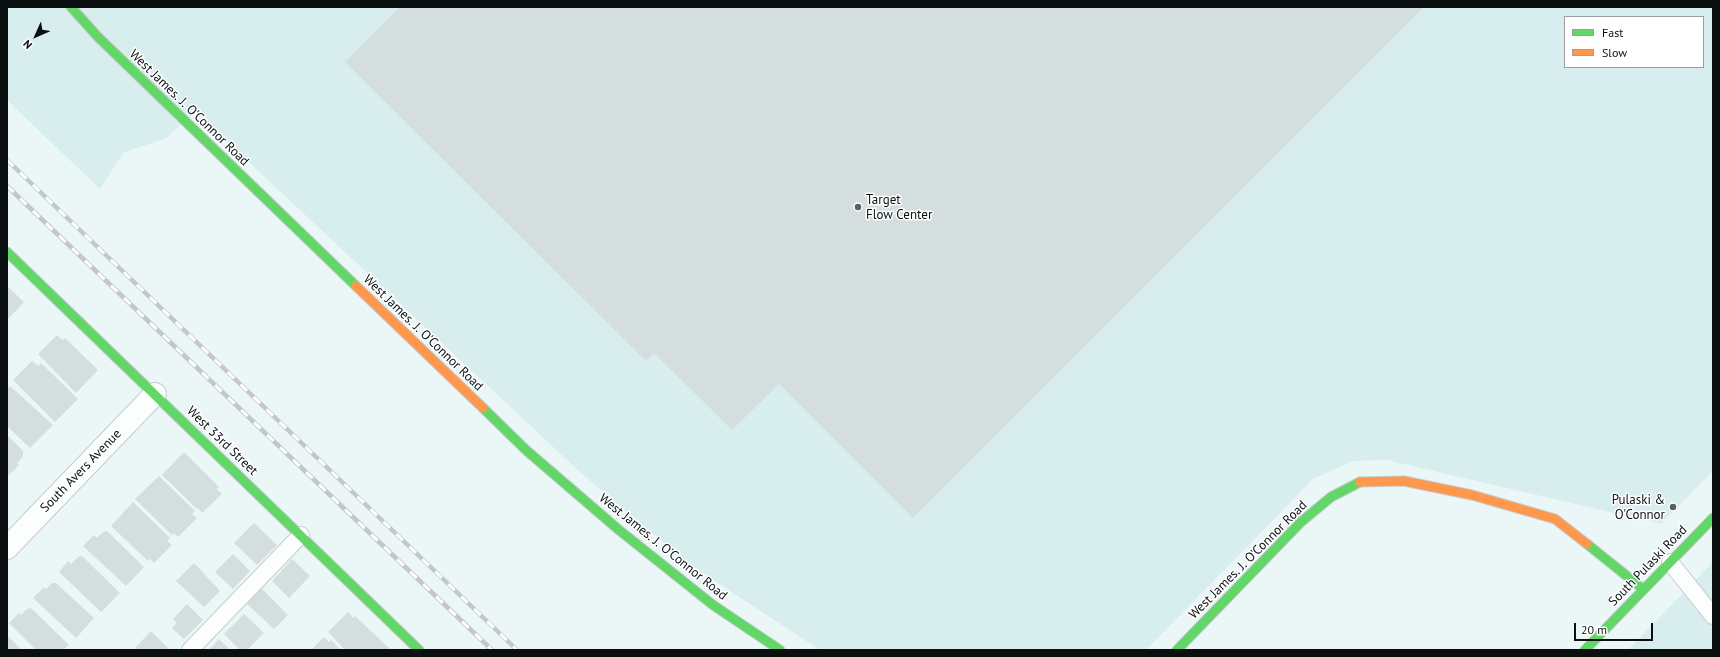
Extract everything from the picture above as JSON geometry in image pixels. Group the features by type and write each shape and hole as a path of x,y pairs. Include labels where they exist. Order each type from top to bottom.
{"street":[{"name":"West James. J. O'Connor Road","path":"71,7 98,38 526,450 619,530 700,595 780,650"},
{"name":"West 33rd Street","path":"8,256 155,394 419,650"},
{"name":"South Avers Avenue","path":"7,548 155,394"},
{"name":"West James. J. O'Connor Road","path":"1177,650 1301,522 1331,497 1363,482 1404,481 1465,493 1555,519 1643,590"},
{"name":"South Pulaski Road","path":"1585,650 1713,518"}],"lane":[{"path":"190,650 301,535"},
{"path":"1670,562 1712,613"}],"shaded area":[{"path":"7,7 1713,7 1713,471 1661,524 1387,460 1353,461 1313,479 1146,650 820,650 689,564 581,473 196,111 165,139 124,152 100,189 7,100"},
{"path":"1713,562 1713,650 1628,650"}],"building":[{"name":"Target Flow Center","path":"400,7 1424,7 913,518 779,384 732,430 654,353 646,361 345,62"},
{"path":"7,286 24,302 7,320"},
{"path":"57,335 62,340 65,338 98,370 76,393 38,354"},
{"path":"32,361 38,366 41,363 78,399 55,422 13,380"},
{"path":"10,386 53,425 30,448 7,426 7,389"},
{"path":"7,435 23,451 23,456 17,463 19,465 9,475 7,473"},
{"path":"184,452 219,487 217,489 222,494 202,513 162,475"},
{"path":"159,476 195,511 192,514 197,518 178,537 174,533 172,535 135,499"},
{"path":"133,502 170,538 167,541 172,545 154,563 150,559 148,561 111,526"},
{"path":"254,523 277,545 257,565 234,543"},
{"path":"107,531 144,567 126,586 83,546 94,535 97,538 103,532"},
{"path":"233,554 250,571 233,589 215,572"},
{"path":"82,556 120,593 101,612 59,572 68,561 71,564 78,557"},
{"path":"292,559 310,576 289,598 272,581"},
{"path":"194,563 220,591 204,607 176,581"},
{"path":"52,583 56,583 94,618 76,638 33,598 44,587 46,589"},
{"path":"261,588 288,615 274,629 246,603"},
{"path":"187,604 203,620 184,639 172,628 177,623 173,619"},
{"path":"31,608 69,645 63,650 36,650 9,623 19,613 21,615 27,609"},
{"path":"348,612 353,618 355,616 391,650 345,650 328,632"},
{"path":"244,614 264,633 247,650 240,650 224,634"},
{"path":"151,631 170,650 138,650 135,648"},
{"path":"7,635 22,650 7,650"},
{"path":"324,637 329,642 331,640 341,650 311,650"},
{"path":"219,639 230,650 209,650"}],"railway":[{"path":"7,160 517,650"},
{"path":"7,186 492,650"}],"traffic: fast":[{"path":"71,7 98,37 356,286"},
{"path":"7,252 419,650"},
{"path":"483,408 526,450 619,530 713,605 780,650"},
{"path":"1177,650 1301,522 1331,497 1360,482"},
{"path":"1585,650 1713,518"},
{"path":"1587,544 1643,589"}],"traffic: slow":[{"path":"356,286 483,408"},
{"path":"1360,482 1404,481 1472,495 1555,519 1587,544"}],"place":[{"name":"Target Flow Center","path":"858,207"},
{"name":"Pulaski & O'Connor","path":"1673,507"}]}
